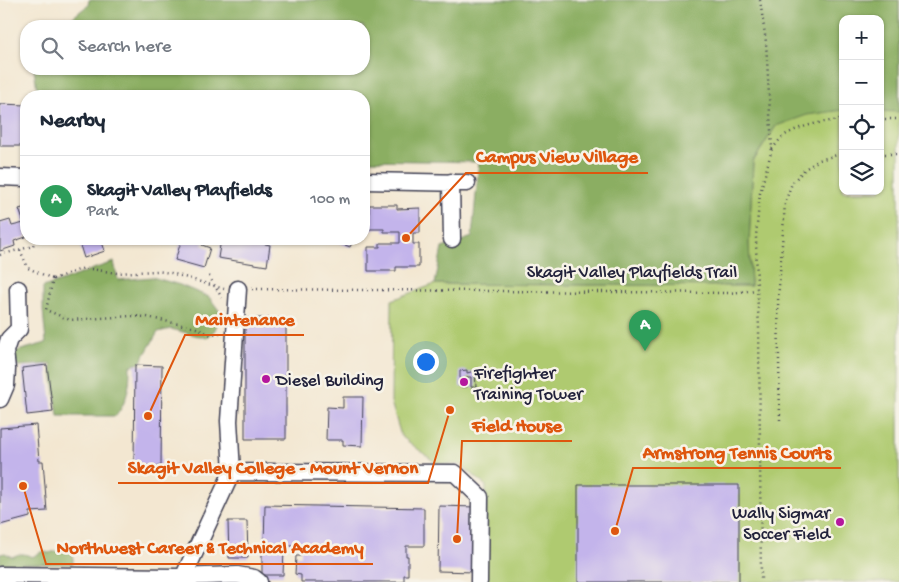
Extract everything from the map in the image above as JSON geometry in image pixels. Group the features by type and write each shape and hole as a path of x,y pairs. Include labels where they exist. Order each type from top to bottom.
{"street":[{"path":"0,178 20,178"},
{"path":"370,182 459,183 452,239"},
{"path":"0,399 6,385 5,351 9,340 19,329 18,289"},
{"path":"182,579 232,472 230,421 238,289"},
{"path":"232,472 455,473 480,497 479,582"},
{"path":"0,575 182,579 237,575 254,578 259,582"}],"path":[{"name":"Skagit Valley Playfields Trail","path":"53,279 84,268 117,273 157,271 171,273 229,290 720,293 756,290 756,236 760,193 772,149 766,42 760,0"},
{"path":"884,119 899,119"},
{"path":"772,149 784,136 806,126 839,120"},
{"path":"884,154 899,154"},
{"path":"780,420 778,301 786,203 792,183 804,169 819,160 839,155"},
{"path":"0,255 33,245"},
{"path":"20,250 28,268 53,279 46,310 70,320 132,316 147,317 196,328 211,335 235,333"},
{"path":"210,276 223,300"},
{"path":"756,290 759,327 761,582"}],"green space":[{"path":"89,0 899,0 899,112 884,111 884,15 839,15 839,111 807,115 776,126 753,161 749,243 751,286 435,284 442,248 472,237 479,162 370,160 370,90 37,90 35,75 370,75 370,20 69,20 88,5"},
{"path":"751,0 899,0 899,582 485,582 486,486 462,465 436,463 401,436 391,402 392,300 435,284 751,286 749,243 753,162 776,126"},
{"path":"114,262 118,280 152,277 180,285 209,297 221,313 215,330 207,338 171,329 158,332 140,363 130,366 128,392 116,416 58,416 51,364 18,366 13,356 14,352 46,343 43,287"},
{"path":"70,550 73,556 73,564 0,564 0,554 5,553 12,557 24,554 32,557 43,551 48,553"}],"building":[{"path":"0,104 20,105 20,146 0,146"},
{"path":"370,205 397,205 397,209 420,208 420,233 413,233 413,244 419,244 419,267 396,267 396,271 368,271 368,247 380,247 380,243 400,243 400,232 384,232 384,229 370,229"},
{"path":"10,220 12,226 20,224 20,239 14,241 15,246 0,251 0,223"},
{"path":"80,245 103,245 105,251 84,258"},
{"path":"180,245 202,245 210,248 204,268 175,260"},
{"path":"220,245 270,245 267,266 218,258"},
{"name":"Diesel Building","path":"245,318 286,318 286,439 245,439"},
{"path":"47,365 53,412 27,415 22,368"},
{"path":"135,365 162,366 161,466 134,465"},
{"name":"Firefighter Training Tower","path":"467,370 467,373 475,371 476,387 471,387 471,377 467,377 467,387 460,387 460,371"},
{"path":"343,397 363,397 362,446 343,445 343,440 326,440 327,407 343,408"},
{"path":"36,425 39,461 43,461 47,511 30,512 30,517 0,525 0,428"},
{"path":"578,485 739,485 739,582 578,582"},
{"path":"265,505 424,508 424,546 406,546 408,575 404,575 404,582 301,582 301,575 295,574 296,556 301,556 301,546 264,546"},
{"path":"439,506 476,507 474,572 438,571"},
{"path":"228,521 247,521 248,558 229,558"},
{"path":"262,548 284,549 283,575 262,575"}],"place":[{"name":"Campus View Village","path":"406,238"},
{"name":"Skagit Valley Playfields","path":"645,351"},
{"name":"Diesel Building","path":"266,379"},
{"name":"Firefighter Training Tower","path":"464,382"},
{"name":"Skagit Valley College - Mount Vernon","path":"450,410"},
{"name":"Maintenance","path":"148,416"},
{"name":"Northwest Career & Technical Academy","path":"23,486"},
{"name":"Wally Sigmar Soccer Field","path":"840,522"},
{"name":"Armstrong Tennis Courts","path":"615,531"},
{"name":"Field House","path":"457,539"}]}
